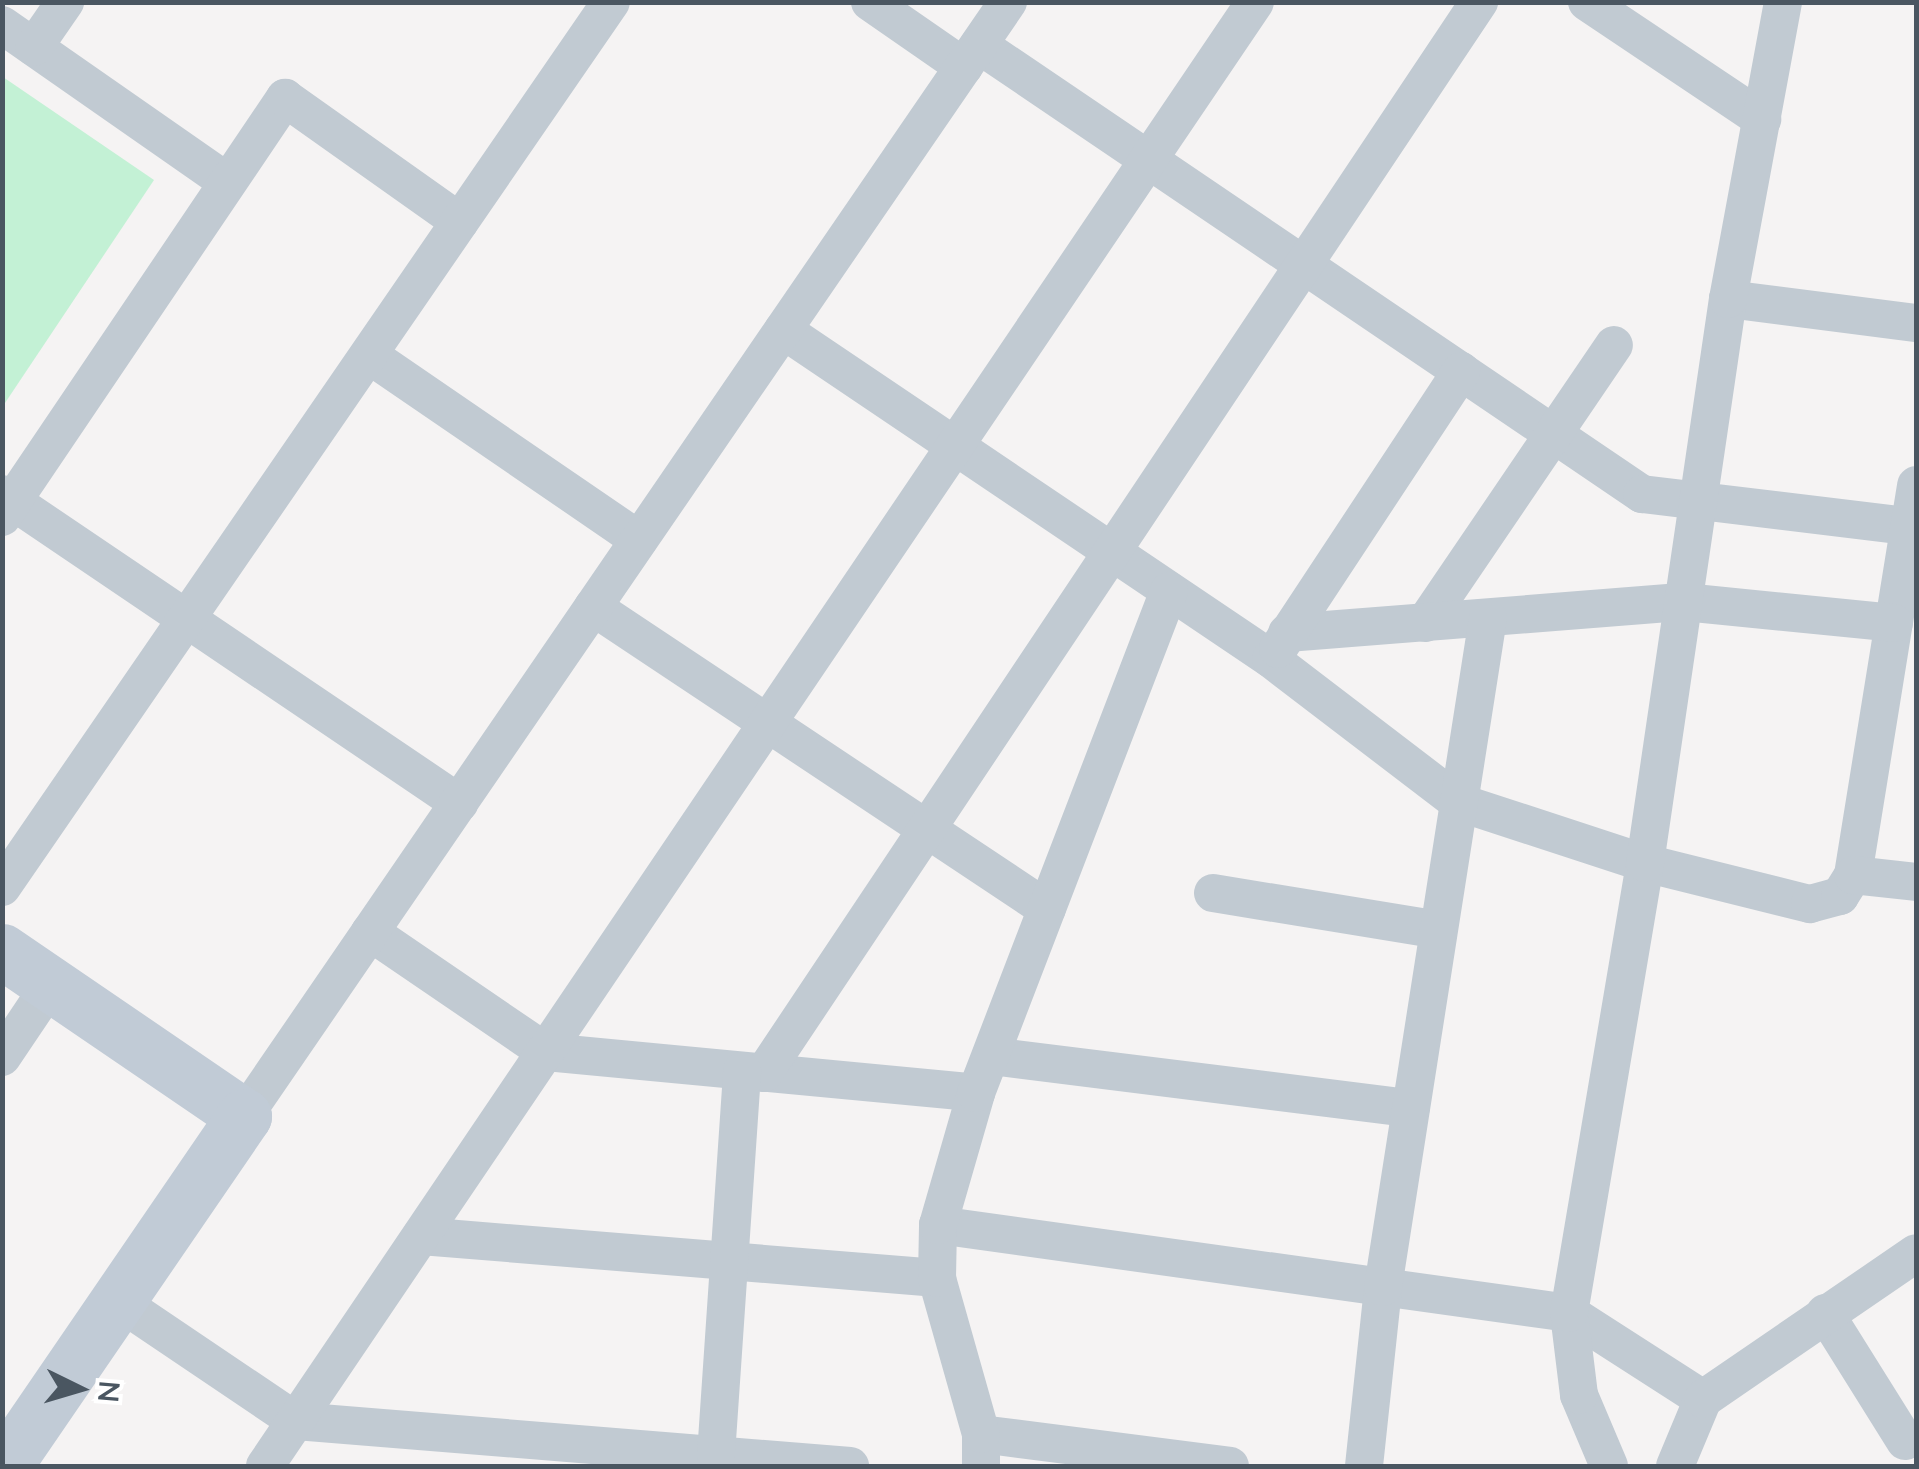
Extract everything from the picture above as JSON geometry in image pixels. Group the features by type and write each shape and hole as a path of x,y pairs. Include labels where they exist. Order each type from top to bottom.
{"street":[{"path":"34,47 65,2"},
{"path":"2,887 611,2"},
{"path":"870,2 972,56 1149,160 1642,494 1913,526"},
{"path":"4,1466 1008,2"},
{"path":"265,1466 1255,2"},
{"path":"720,1459 730,1260 753,1072 927,829 1479,2"},
{"path":"1587,2 1762,119"},
{"path":"1608,1466 1578,1395 1568,1314 1645,864 1728,299 1783,2"},
{"path":"2,25 226,180"},
{"path":"459,803 188,617 6,504 285,98 460,222"},
{"path":"1728,299 1916,323"},
{"path":"783,330 1169,591 1279,646 1458,802 1645,864 1810,904 1840,896 1853,875 1913,526 1916,485"},
{"path":"1425,623 1614,345"},
{"path":"369,355 639,540"},
{"path":"1279,646 1461,371"},
{"path":"1169,591 976,1093 938,1225 937,1278 981,1450 1230,1466"},
{"path":"1279,646 1425,623 1684,602 1894,623"},
{"path":"593,607 1048,909"},
{"path":"1364,1466 1383,1287 1488,618"},
{"path":"1853,875 1916,882"},
{"path":"1213,892 1438,930"},
{"path":"370,932 546,1052 976,1093"},
{"path":"2,952 244,1116"},
{"path":"2,1057 51,984"},
{"path":"991,1056 1410,1108"},
{"path":"938,1225 1568,1314 1703,1399"},
{"path":"421,1236 937,1278"},
{"path":"1684,1461 1703,1399 1916,1253"},
{"path":"118,1301 296,1421 499,1452 850,1466"},
{"path":"1825,1312 1901,1448"}],"green space":[{"path":"3,77 154,180 3,406"}]}
